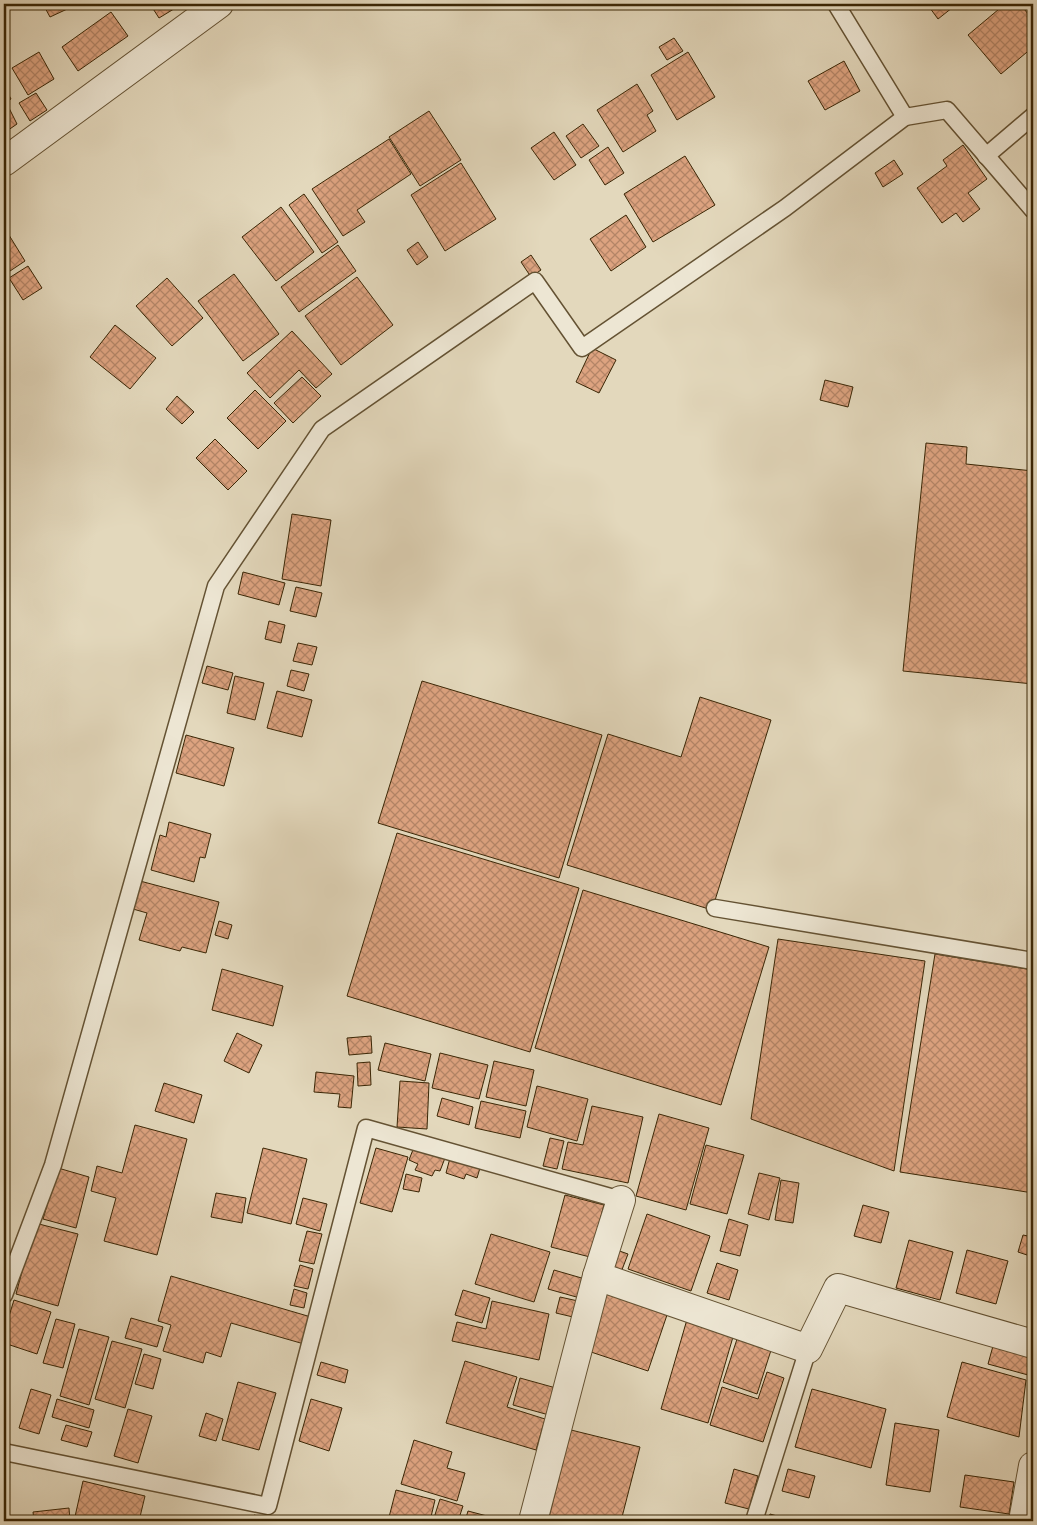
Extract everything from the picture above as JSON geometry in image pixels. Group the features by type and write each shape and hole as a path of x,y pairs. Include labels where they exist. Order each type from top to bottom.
{"street":[{"path":"4,162 219,4"},
{"path":"532,1521 597,1276 622,1200"},
{"path":"597,1276 808,1349 838,1288 1033,1344"},
{"path":"1023,1521 1033,1466"}],"lane":[{"path":"836,4 905,117"},
{"path":"4,1295 53,1165 216,586 322,429 535,281 582,348 786,208 905,117 947,110 1033,210"},
{"path":"986,156 1033,116"},
{"path":"715,908 1033,961"},
{"path":"4,1452 268,1506 366,1128 622,1200"},
{"path":"754,1521 808,1349"}],"building":[{"path":"43,4 78,4 50,17"},
{"path":"150,4 182,4 159,18"},
{"path":"927,4 957,4 938,19"},
{"path":"1005,4 1020,4 1033,20 1033,47 1001,74 968,35"},
{"path":"111,12 128,36 78,71 62,47"},
{"path":"674,38 683,51 667,60 659,47"},
{"path":"39,52 54,79 28,95 12,68"},
{"path":"688,52 715,97 677,120 651,75"},
{"path":"844,61 860,91 825,110 808,81"},
{"path":"637,84 653,111 647,115 656,131 623,152 597,110"},
{"path":"4,86 11,99 6,102 17,124 4,133"},
{"path":"36,93 47,110 30,121 19,103"},
{"path":"429,111 461,160 420,186 389,137"},
{"path":"583,124 599,146 581,158 566,136"},
{"path":"554,132 576,165 554,180 531,148"},
{"path":"389,139 411,174 357,210 365,222 343,236 312,189"},
{"path":"963,145 987,179 968,193 980,209 963,222 956,213 942,223 917,188 947,166 943,160"},
{"path":"608,147 624,173 605,185 589,160"},
{"path":"685,156 715,205 653,242 624,194"},
{"path":"894,160 903,174 883,187 875,173"},
{"path":"461,163 496,219 445,251 411,195"},
{"path":"304,194 338,242 322,253 289,205"},
{"path":"281,207 314,252 276,281 242,237"},
{"path":"626,215 646,247 611,271 590,239"},
{"path":"4,227 25,261 7,273 4,268"},
{"path":"418,242 428,257 417,265 407,250"},
{"path":"338,245 356,271 299,312 281,287"},
{"path":"531,255 541,270 531,277 521,262"},
{"path":"28,266 42,288 23,300 9,278"},
{"path":"234,274 279,334 243,361 198,301"},
{"path":"357,277 393,325 341,365 305,316"},
{"path":"167,278 203,318 172,346 136,306"},
{"path":"115,325 156,358 130,389 90,357"},
{"path":"292,331 332,374 316,388 299,370 270,398 247,373"},
{"path":"592,348 616,360 599,393 576,382"},
{"path":"302,377 321,396 293,423 274,403"},
{"path":"825,380 853,387 848,407 820,400"},
{"path":"255,390 286,421 258,449 227,418"},
{"path":"177,396 194,412 182,424 166,409"},
{"path":"215,439 247,471 228,490 196,458"},
{"path":"926,443 967,447 966,464 1033,471 1033,684 903,671"},
{"path":"292,514 331,520 321,586 282,579"},
{"path":"243,572 285,583 279,605 238,594"},
{"path":"296,587 322,593 316,617 290,611"},
{"path":"269,621 285,625 281,643 265,639"},
{"path":"298,643 317,647 312,665 293,661"},
{"path":"207,666 233,673 228,690 202,683"},
{"path":"291,670 309,674 304,691 287,686"},
{"path":"235,676 264,683 255,720 227,713"},
{"path":"422,681 602,735 559,878 378,823"},
{"path":"277,691 312,700 302,737 267,728"},
{"path":"700,697 771,720 712,910 567,865 608,734 681,757"},
{"path":"186,735 234,748 224,786 176,773"},
{"path":"169,822 211,834 205,858 200,857 194,882 151,870 160,835 166,837"},
{"path":"397,833 579,888 530,1052 347,996"},
{"path":"140,881 219,902 206,953 182,947 180,951 139,940 147,913 133,909"},
{"path":"583,890 769,947 721,1105 535,1048"},
{"path":"219,921 232,925 228,939 215,935"},
{"path":"778,939 925,961 894,1171 751,1119"},
{"path":"935,954 1033,970 1033,1193 900,1172"},
{"path":"222,969 283,986 273,1026 212,1010"},
{"path":"237,1033 262,1045 249,1073 224,1061"},
{"path":"371,1036 372,1053 349,1055 347,1038"},
{"path":"385,1043 431,1054 425,1081 378,1070"},
{"path":"440,1053 488,1065 479,1099 432,1088"},
{"path":"494,1061 534,1070 526,1106 486,1097"},
{"path":"370,1062 371,1085 358,1086 357,1063"},
{"path":"316,1072 354,1076 351,1108 338,1107 340,1094 314,1092"},
{"path":"400,1081 429,1083 427,1129 397,1127"},
{"path":"164,1083 202,1095 194,1123 155,1111"},
{"path":"537,1086 588,1099 577,1141 527,1127"},
{"path":"442,1098 473,1107 469,1125 437,1116"},
{"path":"481,1101 526,1111 520,1138 475,1128"},
{"path":"592,1106 643,1117 628,1183 562,1169 568,1142 583,1145"},
{"path":"659,1114 709,1128 686,1210 636,1196"},
{"path":"135,1125 187,1139 157,1255 104,1241 116,1198 91,1191 97,1166 122,1173"},
{"path":"550,1138 564,1141 557,1169 543,1166"},
{"path":"706,1145 744,1155 727,1214 690,1204"},
{"path":"414,1147 445,1158 440,1171 435,1170 432,1176 415,1170 418,1164 409,1160"},
{"path":"263,1148 307,1159 291,1224 247,1213"},
{"path":"376,1148 408,1157 392,1212 360,1203"},
{"path":"450,1158 480,1168 477,1178 466,1174 464,1179 446,1173"},
{"path":"58,1168 89,1177 76,1228 43,1219"},
{"path":"759,1173 780,1178 769,1220 748,1214"},
{"path":"406,1174 422,1178 419,1192 403,1189"},
{"path":"781,1180 799,1183 793,1223 775,1220"},
{"path":"216,1193 246,1198 242,1223 211,1217"},
{"path":"565,1195 604,1205 590,1257 551,1247"},
{"path":"303,1198 327,1204 320,1231 296,1224"},
{"path":"863,1205 889,1212 881,1243 854,1236"},
{"path":"647,1214 710,1236 691,1291 628,1269"},
{"path":"729,1219 748,1225 740,1256 720,1251"},
{"path":"35,1223 78,1234 58,1306 16,1294"},
{"path":"307,1231 322,1234 314,1264 299,1261"},
{"path":"491,1234 550,1252 534,1302 475,1284"},
{"path":"1023,1235 1033,1237 1033,1257 1018,1252"},
{"path":"909,1240 953,1252 940,1300 896,1288"},
{"path":"611,1248 628,1254 620,1275 603,1268"},
{"path":"967,1250 1008,1261 996,1304 956,1293"},
{"path":"717,1263 738,1270 729,1300 707,1293"},
{"path":"300,1265 313,1269 308,1289 294,1286"},
{"path":"554,1270 585,1279 580,1298 548,1289"},
{"path":"171,1276 311,1317 304,1344 231,1323 221,1357 206,1352 203,1363 163,1351 171,1325 158,1321"},
{"path":"294,1289 307,1293 304,1308 290,1305"},
{"path":"463,1290 490,1298 482,1323 455,1315"},
{"path":"604,1291 668,1312 648,1371 585,1350"},
{"path":"560,1297 578,1301 573,1317 556,1313"},
{"path":"14,1300 51,1312 37,1354 4,1343 4,1332"},
{"path":"492,1301 549,1314 539,1360 452,1341 457,1322 486,1329"},
{"path":"688,1316 735,1330 708,1423 661,1409"},
{"path":"131,1318 163,1327 157,1347 125,1338"},
{"path":"56,1319 75,1324 63,1368 43,1363"},
{"path":"79,1329 109,1337 89,1405 60,1396"},
{"path":"739,1333 773,1344 757,1394 723,1382"},
{"path":"112,1341 142,1349 125,1408 95,1399"},
{"path":"993,1346 1033,1358 1028,1375 988,1364"},
{"path":"144,1354 161,1359 153,1389 135,1384"},
{"path":"465,1361 517,1377 507,1407 545,1419 536,1450 446,1423"},
{"path":"321,1362 348,1370 345,1383 317,1375"},
{"path":"962,1362 1026,1380 1019,1437 947,1417"},
{"path":"767,1372 784,1378 763,1442 710,1425 722,1387 758,1399"},
{"path":"520,1378 556,1388 549,1415 513,1405"},
{"path":"238,1382 276,1393 259,1450 222,1440"},
{"path":"31,1389 51,1395 39,1434 19,1428"},
{"path":"812,1389 886,1409 871,1468 795,1447"},
{"path":"57,1399 94,1410 89,1428 52,1417"},
{"path":"311,1399 342,1408 329,1451 299,1441"},
{"path":"128,1409 152,1416 138,1463 114,1456"},
{"path":"206,1413 223,1419 216,1441 199,1436"},
{"path":"895,1423 939,1430 930,1492 886,1485"},
{"path":"66,1425 92,1432 87,1447 61,1440"},
{"path":"571,1430 640,1447 621,1521 548,1521"},
{"path":"414,1440 452,1452 447,1468 465,1473 457,1501 401,1484"},
{"path":"734,1469 758,1476 749,1509 725,1503"},
{"path":"788,1469 815,1476 809,1498 782,1491"},
{"path":"965,1475 1014,1482 1009,1514 960,1507"},
{"path":"83,1481 145,1496 139,1521 74,1521"},
{"path":"396,1490 435,1500 430,1521 388,1521"},
{"path":"440,1499 463,1506 458,1521 433,1521"},
{"path":"69,1508 70,1521 34,1521 33,1512"},
{"path":"468,1511 506,1521 465,1521"},
{"path":"770,1514 795,1521 768,1521"},
{"path":"254,1515 278,1521 252,1521"}]}
